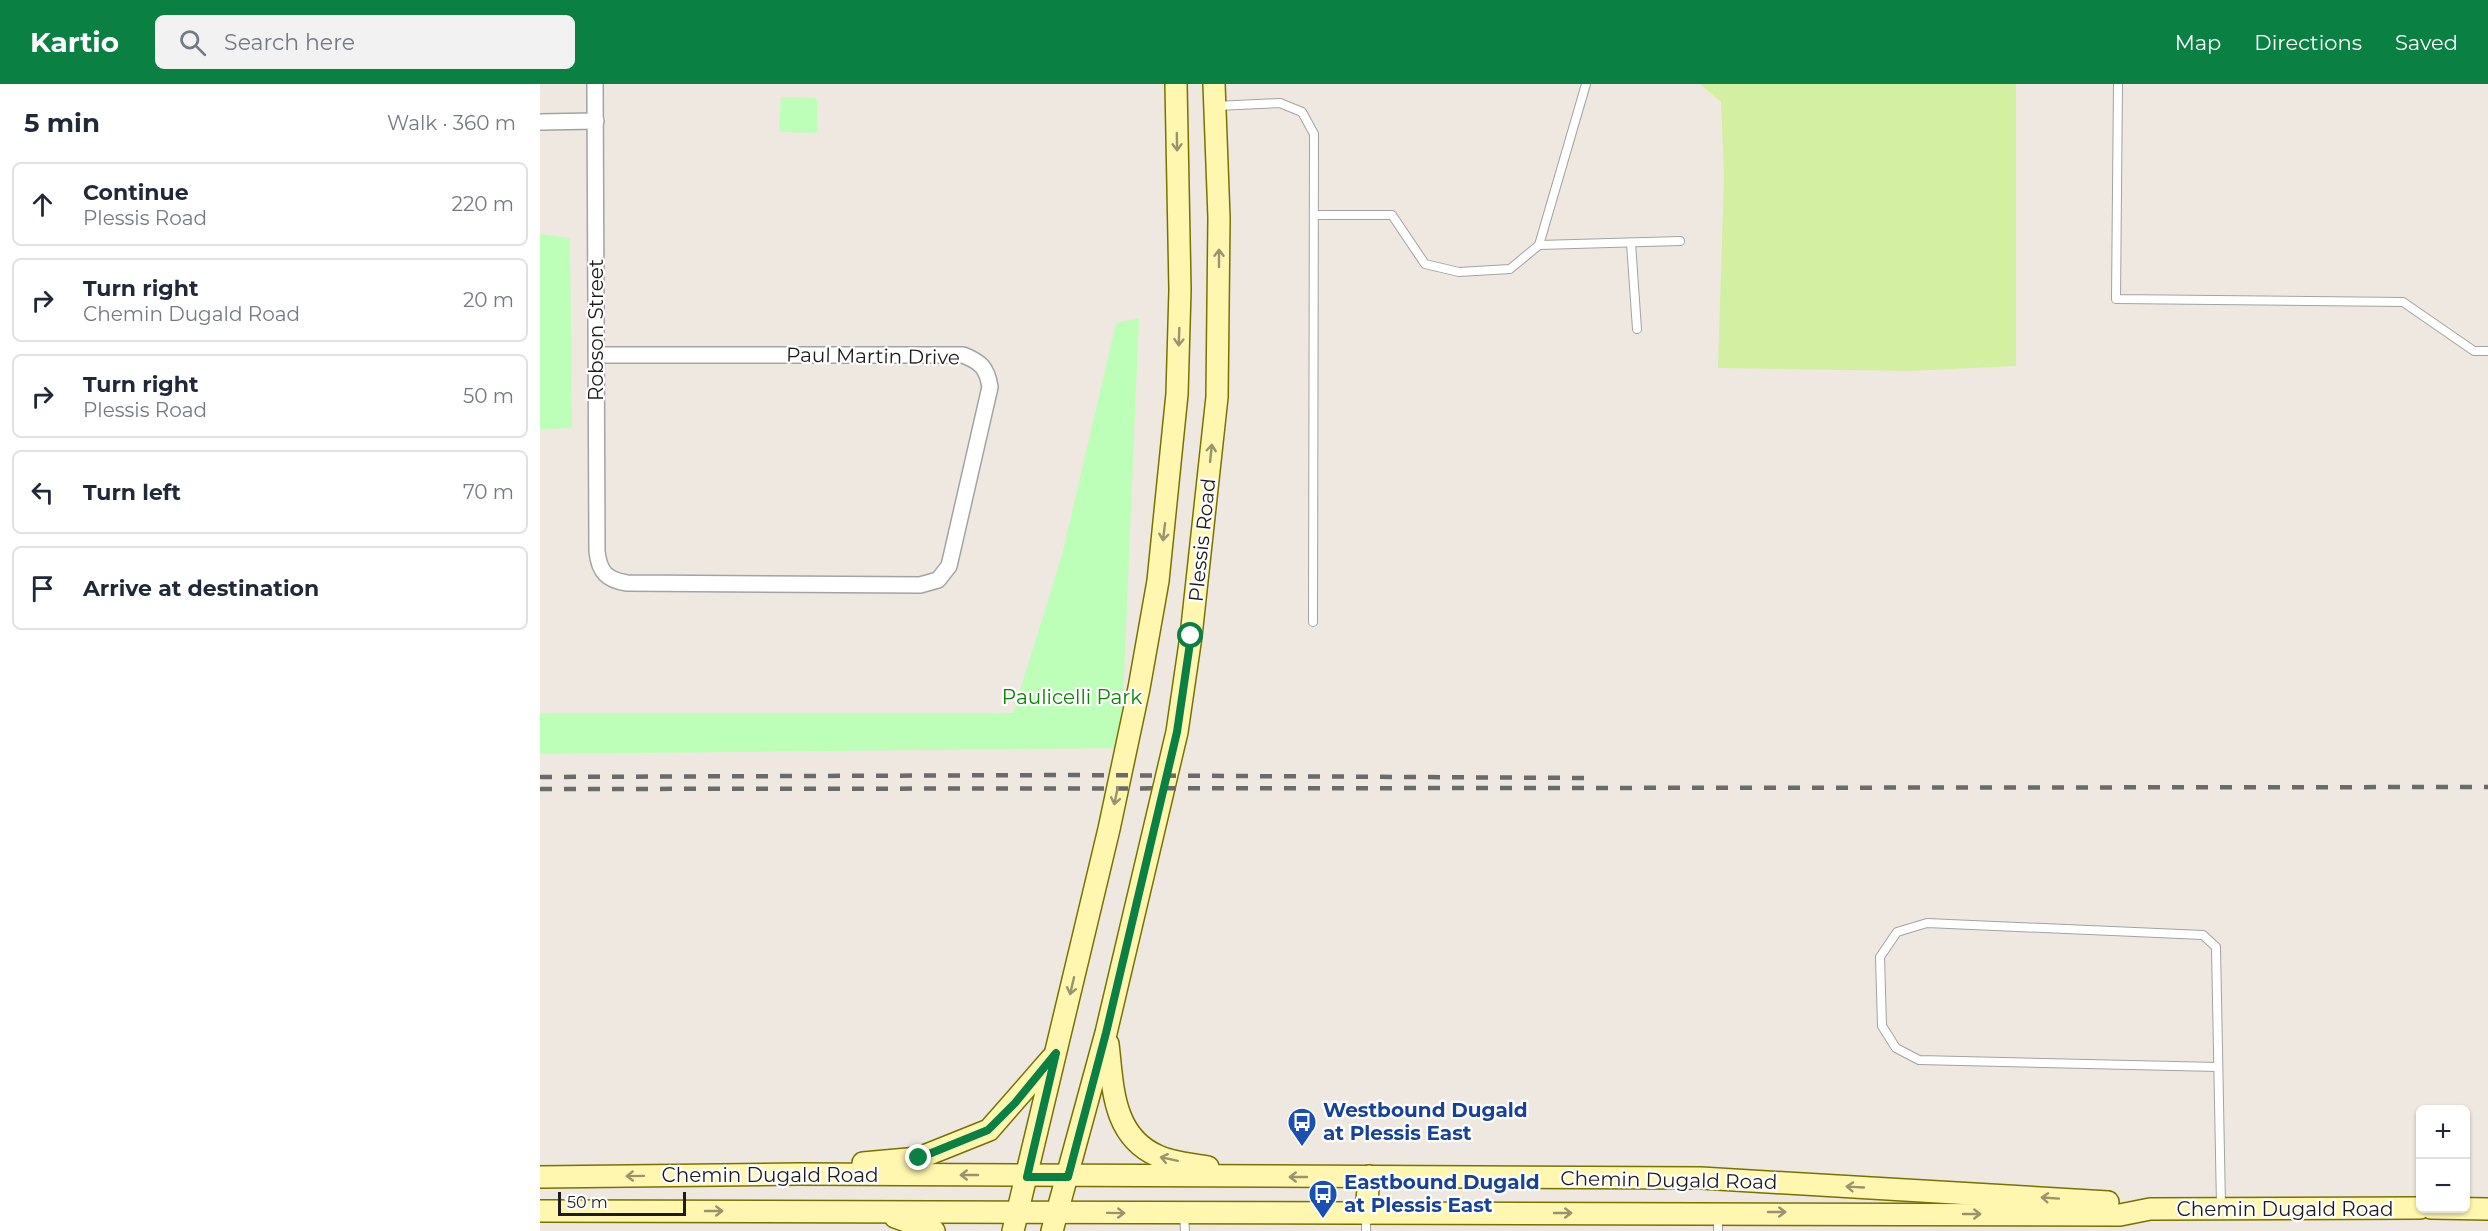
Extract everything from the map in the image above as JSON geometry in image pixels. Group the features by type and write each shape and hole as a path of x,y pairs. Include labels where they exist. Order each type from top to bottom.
{"main road":[{"name":"Plessis Road","path":"1016,1221 1139,688 1158,580 1169,494 1177,394 1180,290 1176,84"},
{"name":"Plessis Road","path":"1054,1222 1106,1033 1177,732 1191,636 1217,397 1219,218 1214,84"},
{"path":"1106,1033 1116,1109 1124,1126 1143,1147 1159,1157 1246,1177"},
{"path":"798,1174 839,1165 919,1158 988,1130 1015,1103 1056,1053"},
{"name":"Chemin Dugald Road","path":"540,1177 798,1174 1027,1177 1701,1178 2120,1202 2150,1209"},
{"path":"1366,1222 1368,1176"},
{"path":"1701,1178 1713,1194 1718,1221"},
{"name":"Chemin Dugald Road","path":"540,1211 874,1210 1054,1222 1366,1222 1718,1221 2120,1215 2150,1209 2416,1208"},
{"path":"2470,1209 2488,1209"},
{"path":"874,1210 934,1231"}],"street":[{"name":"Robson Street","path":"595,84 597,551 598,564 604,575"},
{"path":"540,122 596,121"},
{"name":"Paul Martin Drive","path":"596,355 963,355 980,361 988,372 990,387 949,566 939,580 920,585 627,583 615,581 604,575"}],"lane":[{"path":"1314,215 1392,215 1425,264 1459,272 1510,269 1539,245 1586,84"},
{"path":"2118,84 2116,299 2403,302 2474,351 2488,351"},
{"path":"1215,106 1280,103 1302,112 1314,134 1313,622"},
{"path":"1539,245 1680,241"},
{"path":"1630,243 1637,329"},
{"path":"2218,1067 1920,1060 1896,1048 1882,1026 1880,957 1897,932 1927,923 2204,935 2216,947 2221,1208"}],"green space":[{"path":"1700,84 2016,84 2016,366 1909,371 1718,368 1724,176 1721,102"},
{"path":"781,97 817,98 817,133 779,132"},
{"path":"540,234 570,238 572,428 540,429"},
{"name":"Paulicelli Park","path":"1139,318 1121,748 540,754 540,713 1013,713 1062,555 1116,323"}],"railway":[{"path":"540,777 1065,775 1584,778"},
{"path":"540,789 2488,787"}],"place":[{"name":"Westbound Dugald at Plessis East","path":"1302,1148"},
{"name":"Eastbound Dugald at Plessis East","path":"1323,1220"}],"route":[{"path":"919,1158 951,1147 988,1130 1015,1103 1056,1053 1027,1177 1068,1177 1106,1033 1177,732 1191,636"}]}
